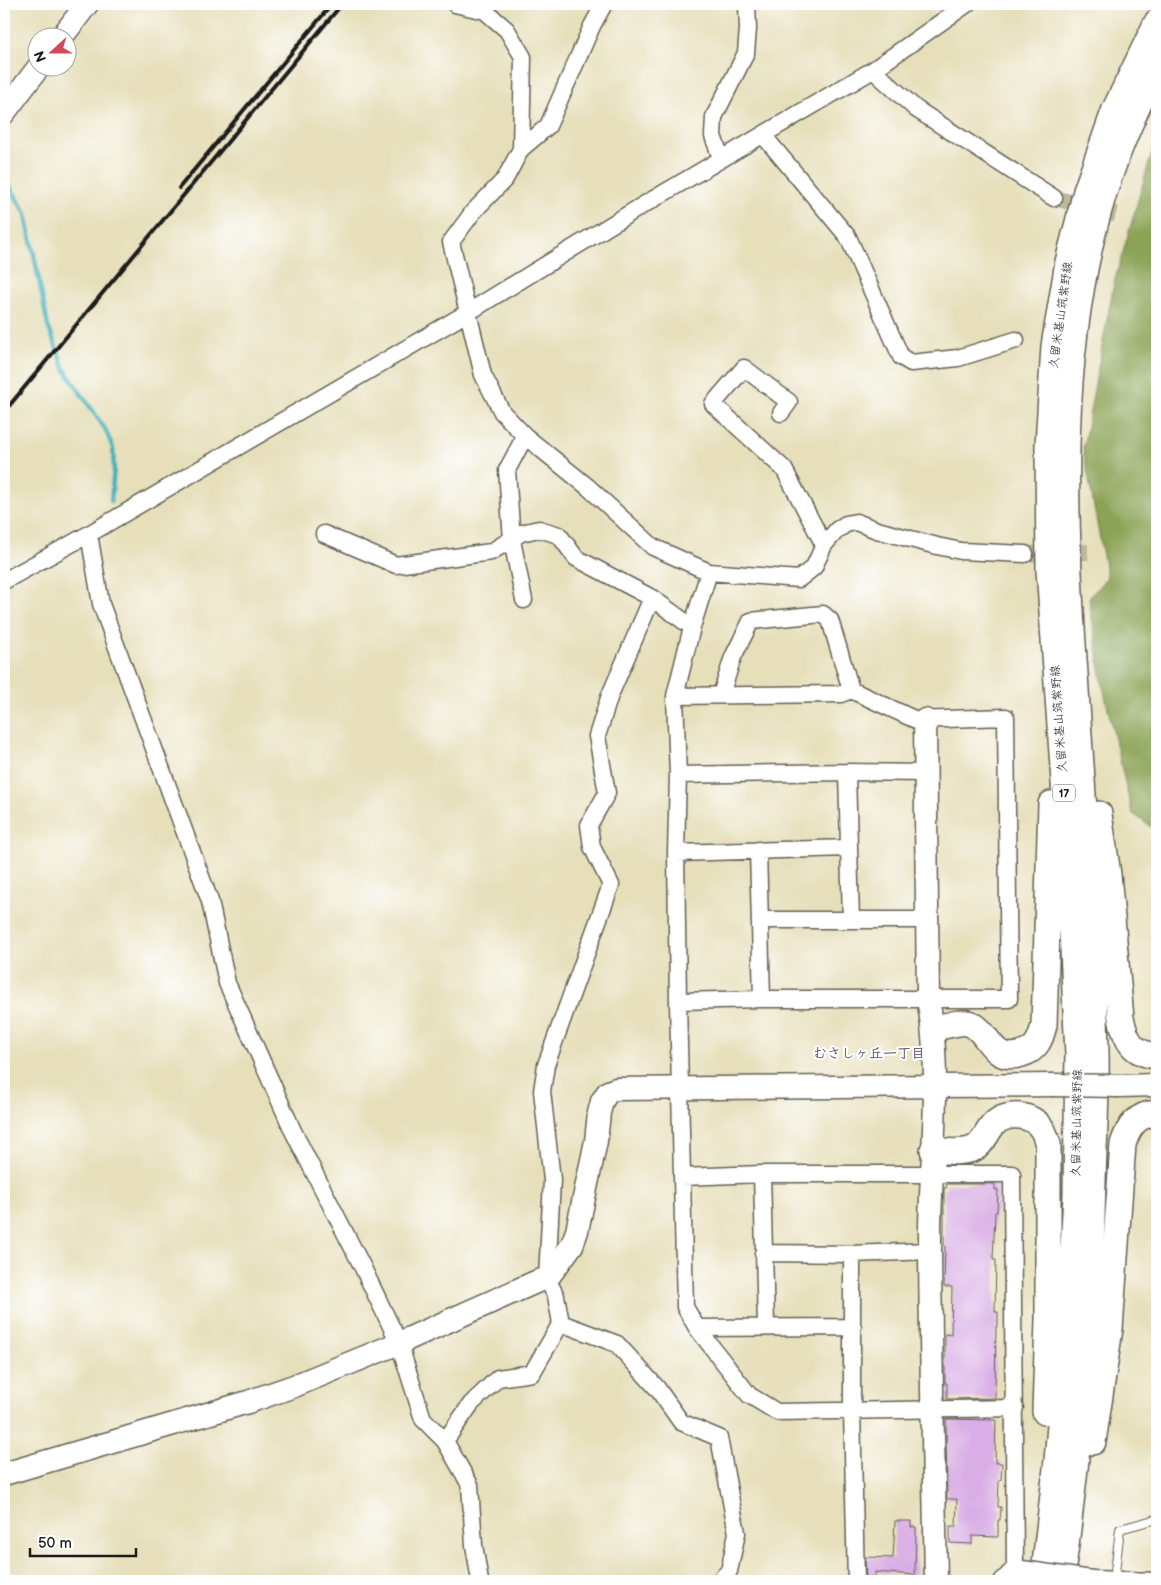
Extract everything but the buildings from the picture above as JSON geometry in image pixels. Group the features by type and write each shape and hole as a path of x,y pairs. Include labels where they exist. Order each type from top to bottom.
{"main road":[{"name":"久留米基山筑紫野線","path":"1061,1581 1076,1461 1088,1308 1096,1052 1089,883 1049,560 1048,445 1054,346 1068,262 1086,190 1115,109 1157,22"},
{"name":"久留米基山筑紫野線","path":"1027,1573 1049,1532 1069,1324 1076,1195 1078,1063 1067,824 1066,505 1068,395 1073,343 1088,259 1104,195 1132,116 1157,65"},
{"path":"934,1028 967,1022 976,1026 989,1044 997,1051 1015,1056 1030,1050 1040,1039 1044,1025 1051,774 1068,710"},
{"path":"1068,710 1091,758 1108,874 1124,1034 1138,1051 1157,1056"},
{"path":"1065,1552 1082,1510 1110,1329 1123,1144 1128,1129 1136,1121 1157,1113"},
{"path":"933,1150 965,1152 974,1148 980,1144 995,1122 1006,1116 1027,1117 1035,1122 1042,1129 1048,1144 1048,1320 1043,1475 1049,1532"}],"street":[{"path":"69,28 87,4"},
{"path":"455,4 486,11 506,30 522,57 520,148 505,179 473,212 451,242 483,375 502,412 524,436 588,487 653,547 709,572 799,579 814,567 824,545 837,530 846,524 856,522 885,532 961,551 1025,554"},
{"path":"520,148 548,126 592,26 604,4"},
{"path":"721,158 714,136 714,118 746,53 748,29 747,4"},
{"path":"4,581 89,534 467,313 721,158 873,70 967,4"},
{"path":"873,70 916,109 1054,198"},
{"path":"4,113 30,78"},
{"path":"763,135 848,236 901,357 910,363 958,358 1016,340"},
{"path":"781,413 789,402 744,368 713,404 784,469 824,545"},
{"path":"524,436 507,470 512,540 524,600"},
{"path":"324,534 396,565 491,552 521,533 539,529 559,535 576,558 652,598 692,627"},
{"path":"89,534 101,604 210,901 227,983 294,1133 399,1343 423,1419 445,1441 470,1484 474,1545 480,1581"},
{"path":"709,572 692,627 676,696 678,775 676,853 684,1307 697,1328 749,1395 776,1412 1015,1408"},
{"path":"445,1441 471,1404 498,1378 532,1373 561,1323 556,1296 547,1279 552,1180 542,1091 546,1065 611,885 592,847 589,826 607,793 597,736 610,695 652,598"},
{"path":"721,695 733,657 752,621 823,614 830,620 851,690"},
{"path":"676,696 841,694 851,690 916,720 1006,717 1009,999 678,1001"},
{"path":"925,720 928,999 934,1028 930,1251 936,1581"},
{"path":"678,775 848,772 925,773"},
{"path":"848,772 851,920"},
{"path":"676,853 849,848"},
{"path":"758,850 762,999"},
{"path":"760,920 927,920"},
{"path":"4,1474 257,1399 294,1386 399,1343 538,1281 547,1279 572,1245 577,1231 596,1141 602,1101 608,1092 616,1089 934,1085 1157,1085"},
{"path":"682,1177 762,1174 1012,1174 1015,1408 1027,1573"},
{"path":"762,1174 766,1326"},
{"path":"763,1253 852,1254 930,1251"},
{"path":"852,1254 852,1410 856,1581"},
{"path":"561,1323 617,1344 657,1388 681,1422 719,1438 737,1533 729,1571 719,1581"},
{"path":"697,1328 766,1326 852,1327"},
{"path":"1002,1581 1027,1573 1092,1579 1157,1581"}],"lane":[{"path":"1114,1580 1120,1530 1157,1519"}],"green space":[{"path":"1157,135 1157,729 1151,729 1151,827 1132,813 1103,687 1089,598 1107,577 1083,448 1114,283"}],"waterway":[{"path":"4,176 26,214 48,326 65,370 105,429 113,448 114,468 111,501"}],"tunnel":[{"path":"1054,198 1119,215"},
{"path":"1025,554 1088,552"}],"railway":[{"path":"179,188 332,4"},
{"path":"4,412 342,4"}],"district":[{"name":"むさしヶ丘一丁目","path":"869,1053"}]}
